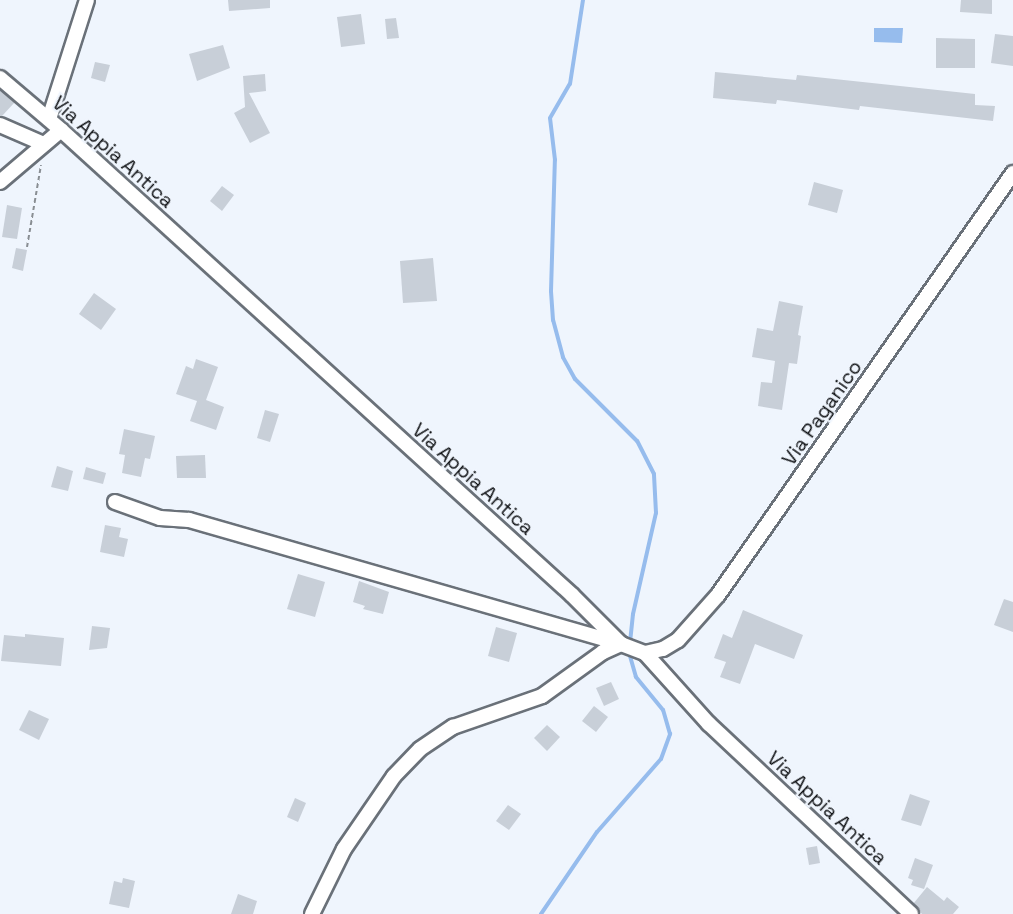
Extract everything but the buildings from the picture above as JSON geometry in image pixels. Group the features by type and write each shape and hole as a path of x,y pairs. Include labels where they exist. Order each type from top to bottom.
{"street":[{"path":"48,119 87,0"},
{"name":"Via Appia Antica","path":"0,78 61,130 587,610 621,644 645,653 710,724 911,914"},
{"path":"0,125 44,144"},
{"path":"0,182 61,130"},
{"name":"Via Paganico","path":"645,653 663,649 678,640 717,596 1013,173"},
{"path":"116,502 159,518 189,520 621,644"},
{"path":"575,631 587,610"},
{"path":"312,914 347,844 394,777 420,749 453,727 542,696 598,655 621,644"}],"path":[{"path":"27,248 44,144"}],"water":[{"path":"874,28 903,28 902,43 874,42"}],"waterway":[{"path":"541,914 597,832 661,759 670,734 663,710 636,677 629,652 633,614 656,513 654,474 637,441 575,379 563,357 553,320 551,291 555,160 550,118 570,84 583,0"}]}
